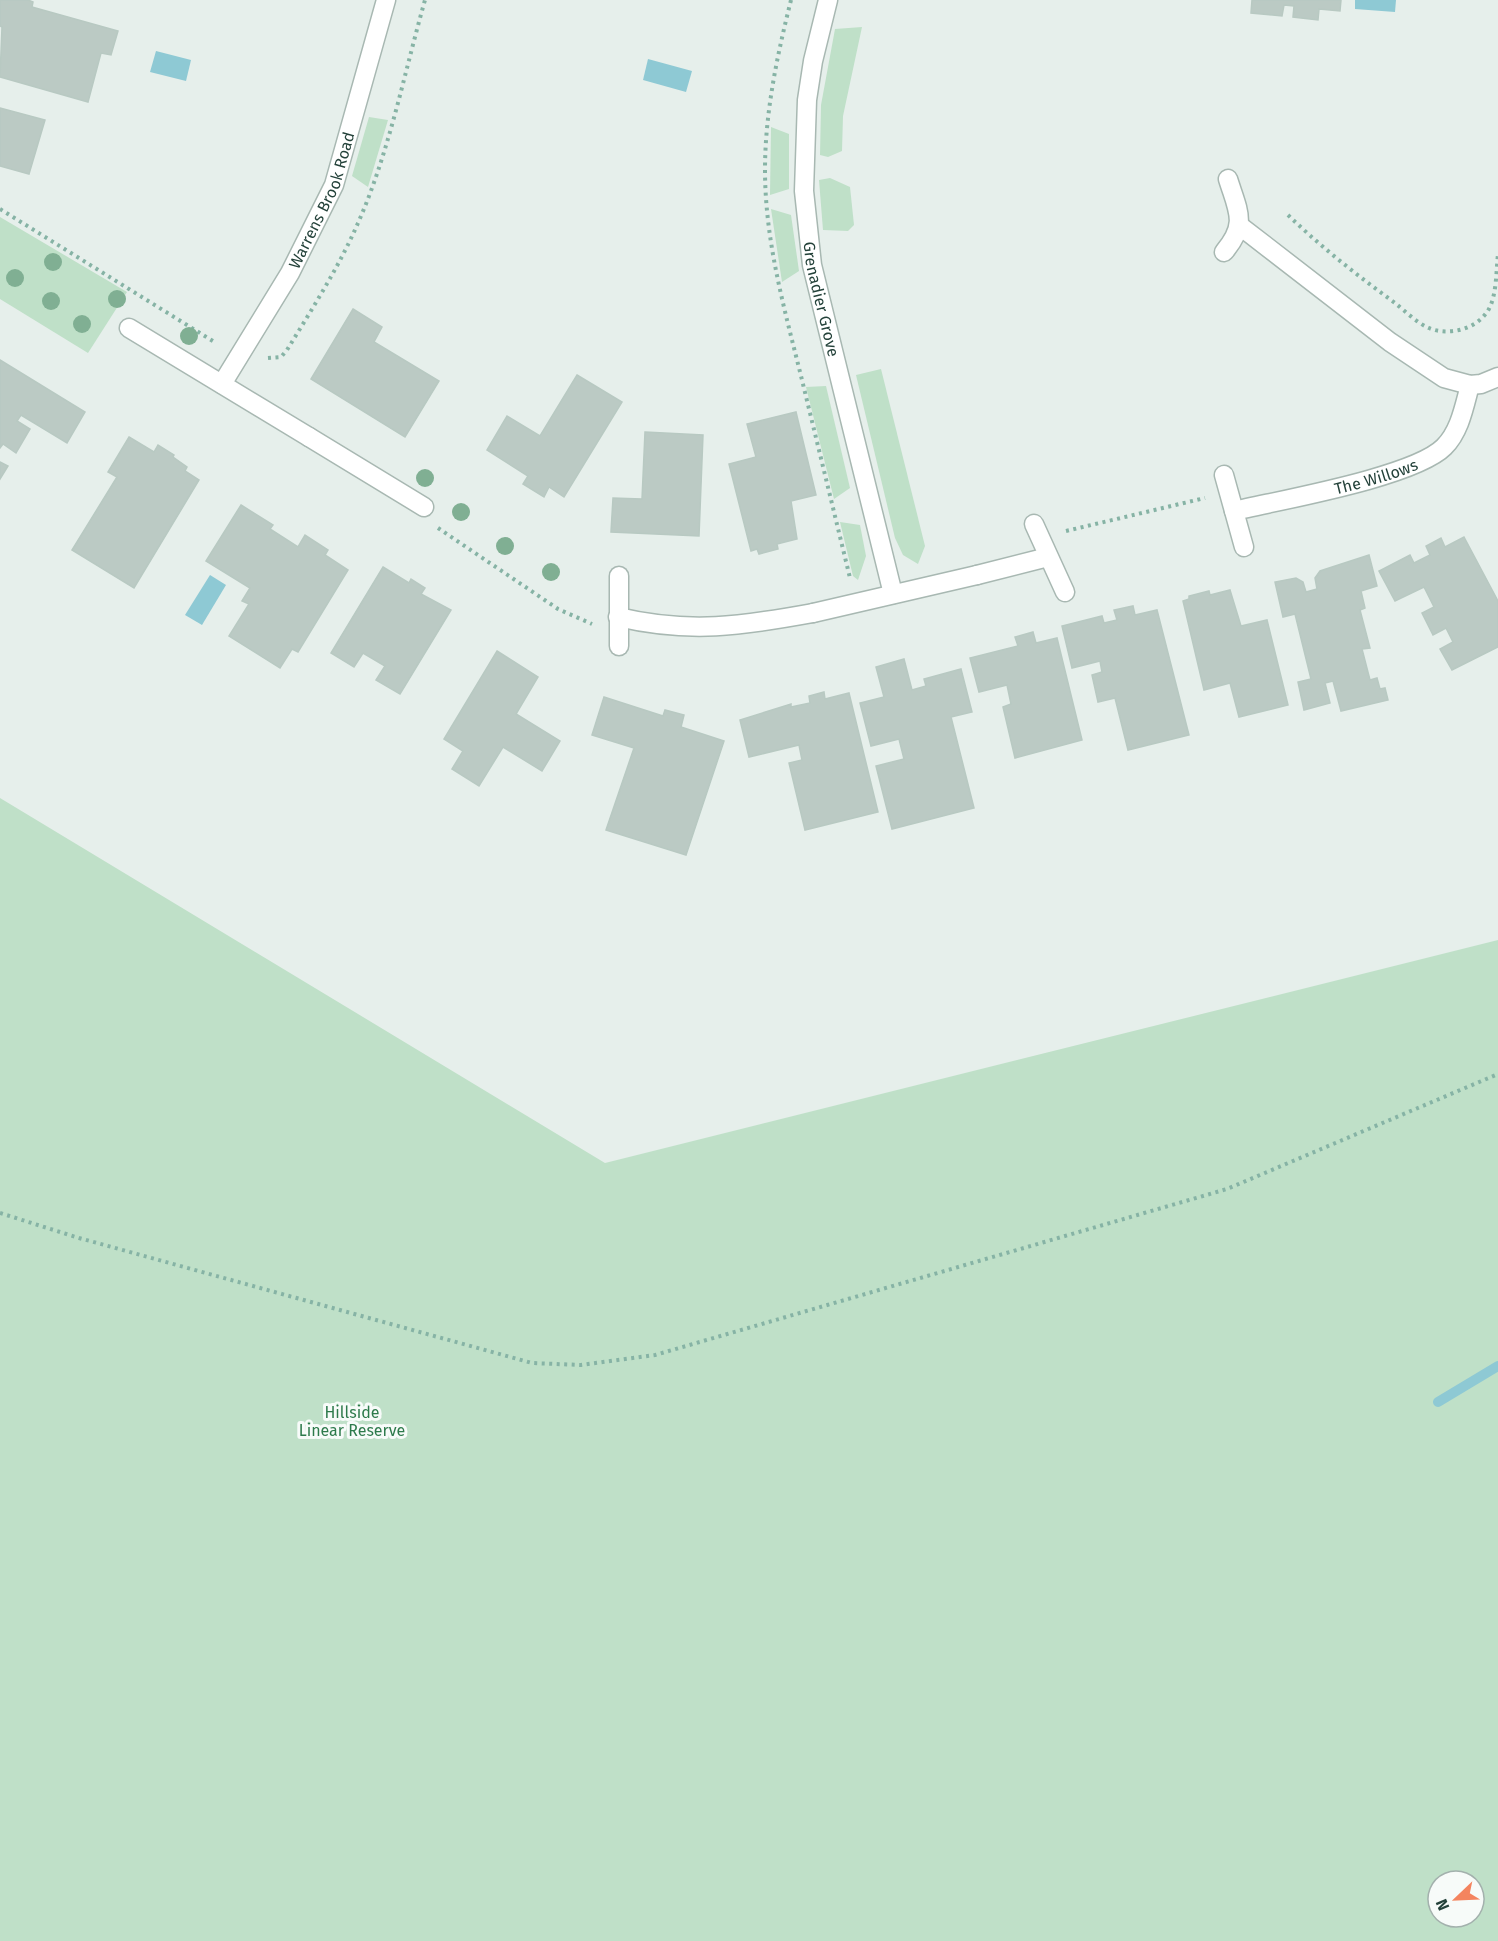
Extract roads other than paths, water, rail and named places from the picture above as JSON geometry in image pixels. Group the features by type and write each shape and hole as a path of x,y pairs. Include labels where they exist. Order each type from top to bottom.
{"street":[{"name":"Warrens Brook Road","path":"222,384 290,273 334,185 386,0"},
{"name":"Grenadier Grove","path":"828,0 813,61 807,100 804,191 812,265 893,594"},
{"path":"1224,252 1235,239 1240,226 1228,179"},
{"path":"1240,226 1390,342 1444,378 1470,385 1481,384 1498,377"},
{"path":"129,328 424,507"},
{"name":"The Willows","path":"1234,511 1388,474 1428,459 1443,449 1453,436 1470,385"},
{"path":"1224,475 1244,547"},
{"path":"1037,531 1065,592"},
{"path":"619,576 618,631 724,628 813,613 1048,557"}],"water":[{"path":"1355,0 1396,0 1395,12 1355,9"},
{"path":"156,51 191,60 186,81 150,72"},
{"path":"648,59 692,71 686,92 643,80"},
{"path":"210,575 226,585 202,625 185,615"}],"waterway":[{"path":"1438,1402 1498,1366"}],"park label":[{"name":"Hillside Linear Reserve","path":"352,1421"}]}
